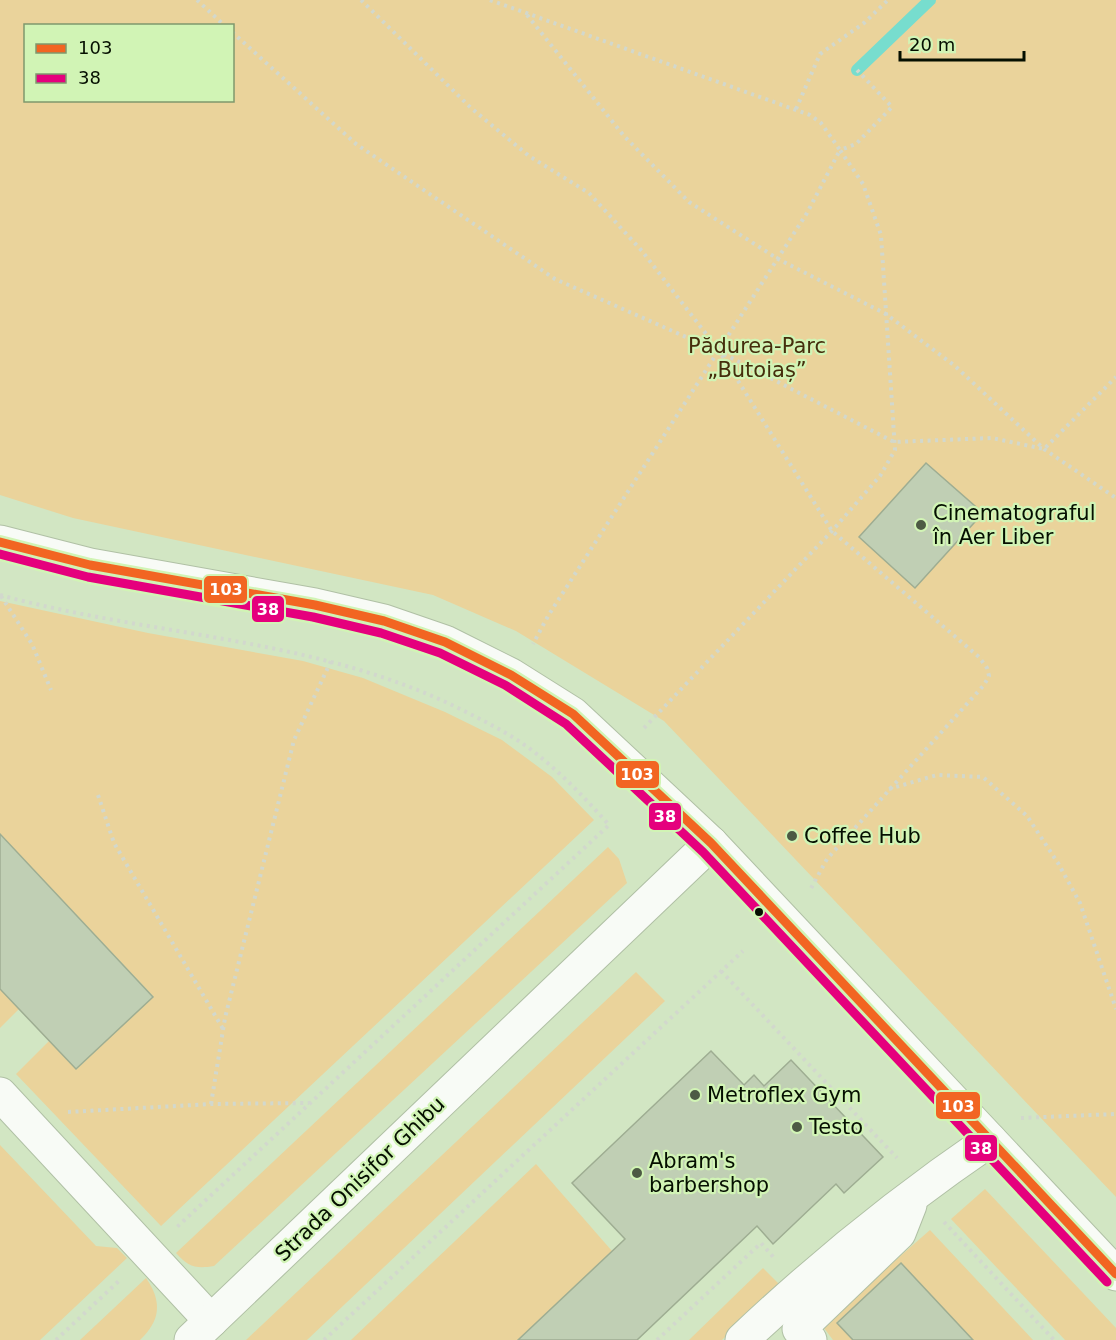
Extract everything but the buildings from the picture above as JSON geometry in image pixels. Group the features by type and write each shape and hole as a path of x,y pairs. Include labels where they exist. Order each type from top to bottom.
{"main road":[{"path":"0,542 90,565 315,605 384,621 445,642 511,675 573,714 619,754 711,843 1116,1274"},
{"name":"Strada Onisifor Ghibu","path":"201,1330 711,843"},
{"path":"10,1104 149,1254 201,1330"},
{"path":"741,1340 915,1191 990,1140"},
{"path":"799,1336 899,1233 915,1191"}],"path":[{"path":"197,0 223,24"},
{"path":"361,0 471,108 529,156 589,194 642,251 720,352 832,531 978,657 987,668 989,676 984,685 888,789 822,866 808,892"},
{"path":"490,0 796,109 821,123 863,184 882,236 895,450 889,463 832,531 619,754"},
{"path":"796,109 820,54 864,23 888,0"},
{"path":"526,14 624,136 689,202 778,259 886,314 955,366 1044,449 1116,498"},
{"path":"234,34 356,144 555,279 720,352 894,442 992,438 1044,449"},
{"path":"532,646 548,616 720,352 807,213 840,150 856,144 892,107 857,70"},
{"path":"1044,449 1116,377"},
{"path":"0,595 60,610 261,644 331,661 398,681 494,725 537,754 570,783 609,825 56,1340"},
{"path":"0,595 32,644 51,690"},
{"path":"211,1104 223,1029 294,740 331,661"},
{"path":"888,789 937,775 983,777 1027,816 1058,863 1080,903 1116,1009"},
{"path":"98,795 114,843 223,1029"},
{"path":"324,1340 743,951"},
{"path":"721,971 896,1156 915,1191 1054,1340"},
{"path":"10,1104 310,1103"},
{"path":"990,1140 1007,1124 1025,1117 1116,1114"},
{"path":"657,1340 760,1243 801,1287"}],"green space":[{"name":"Pădurea-Parc „Butoiaș”","path":"0,0 1116,0 1116,1197 664,721 516,631 433,595 73,518 0,495"},
{"path":"0,601 148,633 303,661 363,678 445,712 502,740 552,777 594,820 161,1226 16,1074 49,1041 77,1069 153,996 0,834"},
{"path":"608,847 619,859 627,883 214,1266 193,1266 180,1258 176,1253"},
{"path":"636,972 665,1001 307,1340 246,1340"},
{"path":"0,989 19,1009 0,1028"},
{"path":"0,1145 96,1246 117,1248 127,1258 40,1340 0,1340"},
{"path":"536,1164 612,1251 518,1340 351,1340"},
{"path":"985,1189 1116,1328 1116,1340 1065,1340 951,1219"},
{"path":"930,1230 1033,1340 973,1340 901,1263 837,1322 853,1340 833,1340 824,1328 826,1321"},
{"path":"763,1268 779,1284 722,1340 689,1340"},
{"path":"146,1278 155,1295 157,1310 152,1325 140,1340 80,1340"}],"waterway":[{"path":"857,70 930,0"}],"transit line":[{"name":"103","path":"0,542 90,565 315,605 384,621 445,642 511,675 573,714 711,843 1116,1274"},
{"name":"38","path":"0,554 88,577 313,617 381,633 440,653 505,685 566,724 703,852 1107,1282"}],"place":[{"name":"Cinematograful în Aer Liber","path":"921,525"},
{"name":"Coffee Hub","path":"792,836"},
{"name":"Metroflex Gym","path":"695,1095"},
{"name":"Testo","path":"797,1127"},
{"name":"Abram's barbershop","path":"637,1173"}]}
